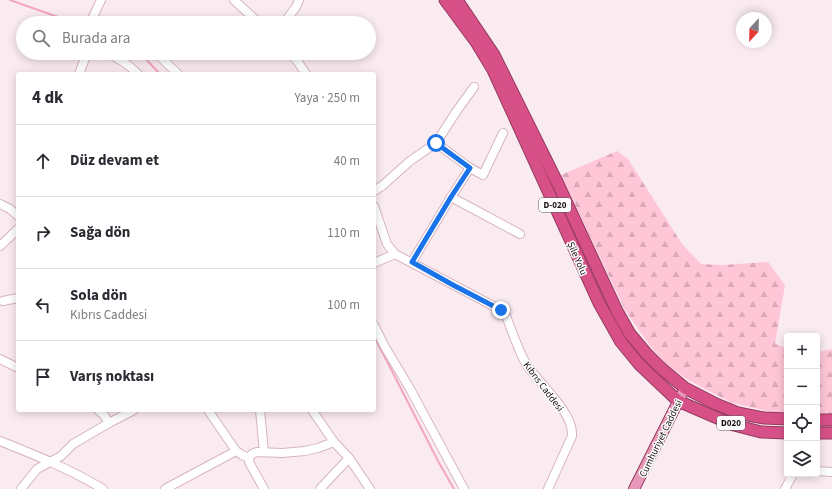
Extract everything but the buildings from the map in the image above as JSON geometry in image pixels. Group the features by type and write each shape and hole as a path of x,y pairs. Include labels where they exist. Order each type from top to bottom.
{"highway":[{"name":"Şile Yolu","path":"445,0 476,42 493,70 599,303 622,342 639,364 678,401 734,425 761,432 784,433"},
{"name":"Şile Yolu","path":"457,0 494,55 558,184 617,311 630,334 662,369 685,388 716,404 738,413 764,418 784,419"},
{"path":"820,420 832,420"},
{"path":"820,434 832,434"}],"main road":[{"name":"Cumhuriyet Caddesi","path":"634,489 685,388"}],"street":[{"path":"96,16 101,0"},
{"path":"234,0 251,16"},
{"path":"289,16 299,0"},
{"path":"80,72 84,60"},
{"path":"122,60 136,72"},
{"path":"163,60 176,72"},
{"path":"296,60 305,72"},
{"path":"376,190 410,161 436,143 474,86"},
{"path":"436,143 470,168 483,175 503,133"},
{"path":"412,262 470,168"},
{"path":"451,197 520,234"},
{"path":"0,204 16,214"},
{"path":"376,212 387,244 395,254 376,262"},
{"path":"0,246 16,231"},
{"name":"Kıbrıs Caddesi","path":"395,254 501,310 506,316 525,362 566,414 571,426 572,436 548,489"},
{"path":"3,301 16,298"},
{"path":"376,329 464,489"},
{"path":"0,359 16,367"},
{"path":"100,412 109,423"},
{"path":"21,489 37,469 61,456 73,444 130,412"},
{"path":"209,412 236,451 249,458"},
{"path":"260,412 264,452"},
{"path":"313,412 334,442 349,458 370,489"},
{"path":"0,441 52,462 87,479 103,489"},
{"path":"249,458 252,454 257,452 305,452 334,442"},
{"path":"165,489 236,451"},
{"path":"249,458 249,462 264,489"},
{"path":"320,489 349,458"},
{"path":"820,471 832,472"},
{"path":"785,489 791,477"}],"green space":[{"path":"617,151 628,159 682,244 701,264 722,265 768,262 785,285 775,344 784,347 784,414 732,403 690,381 668,366 650,346 625,310 561,175"},
{"path":"832,349 832,414 820,414 820,351"}],"waterway":[{"path":"10,0 55,16"},
{"path":"147,60 158,72"},
{"path":"376,340 454,489"}],"route":[{"path":"436,143 470,168 412,262 501,310"}]}
